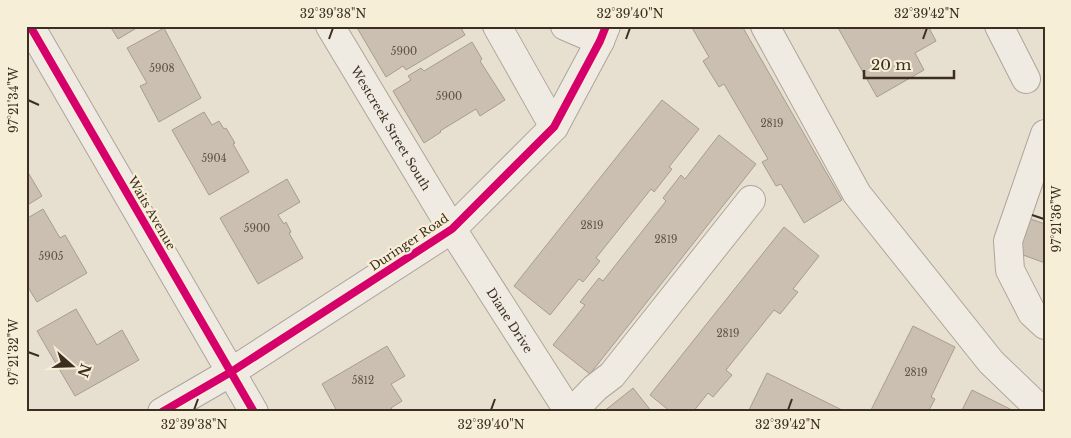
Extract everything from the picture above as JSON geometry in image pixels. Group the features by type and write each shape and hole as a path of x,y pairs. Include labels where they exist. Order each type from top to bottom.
{"street":[{"name":"Waits Avenue","path":"30,26 254,412"},
{"name":"Westcreek Street South","path":"330,26 452,229"},
{"path":"497,26 554,127"},
{"path":"565,26 603,34"},
{"path":"764,26 857,194 991,362 1044,412"},
{"path":"999,26 1026,78"},
{"name":"Duringer Road","path":"162,412 231,372 452,229 554,127 603,34"},
{"path":"1038,319 1010,270 1008,241 1045,134"},
{"path":"570,412 612,375 751,200"},
{"name":"Diane Drive","path":"452,229 570,412"}],"building":[{"path":"110,26 140,26 118,39"},
{"path":"356,26 460,26 465,35 406,70 403,66 386,77"},
{"path":"691,26 742,26 842,200 804,223 781,184 776,186 762,162 768,159 724,84 719,87 703,61 709,57"},
{"path":"837,26 928,26 936,41 915,53 924,70 877,97"},
{"path":"164,28 201,98 159,122 140,86 147,83 127,48"},
{"path":"472,42 482,59 480,61 505,100 480,116 476,109 424,143 393,91 411,80 408,76 421,68 424,71"},
{"path":"662,100 699,129 669,167 672,169 654,192 651,189 596,258 600,261 583,282 579,279 550,315 514,286"},
{"path":"204,112 212,125 219,121 224,129 226,128 249,172 209,195 172,130"},
{"path":"719,135 756,164 590,374 553,345 585,305 580,302 599,278 603,281 666,201 663,198 681,175 685,179"},
{"path":"26,169 42,196 26,206"},
{"path":"287,179 300,202 278,215 284,224 286,222 291,232 289,233 303,258 258,284 220,218"},
{"path":"43,209 60,238 65,235 87,273 37,302 26,284 26,219"},
{"path":"1025,217 1045,224 1045,263 1012,251"},
{"path":"784,227 819,256 793,289 798,292 780,314 774,310 726,370 732,375 713,397 708,393 693,412 671,412 650,395"},
{"path":"76,309 97,345 122,330 139,360 75,396 37,331"},
{"path":"913,326 955,347 931,397 935,399 928,412 870,412"},
{"path":"387,346 405,376 391,384 402,401 391,408 394,412 336,412 322,384"},
{"path":"767,373 844,411 748,412"},
{"path":"632,389 652,412 603,412"},
{"path":"972,390 1014,411 1014,412 961,412"}],"cycle path":[{"path":"30,26 254,412"},
{"path":"162,412 231,372 452,229 554,127 600,41 606,26"}]}
